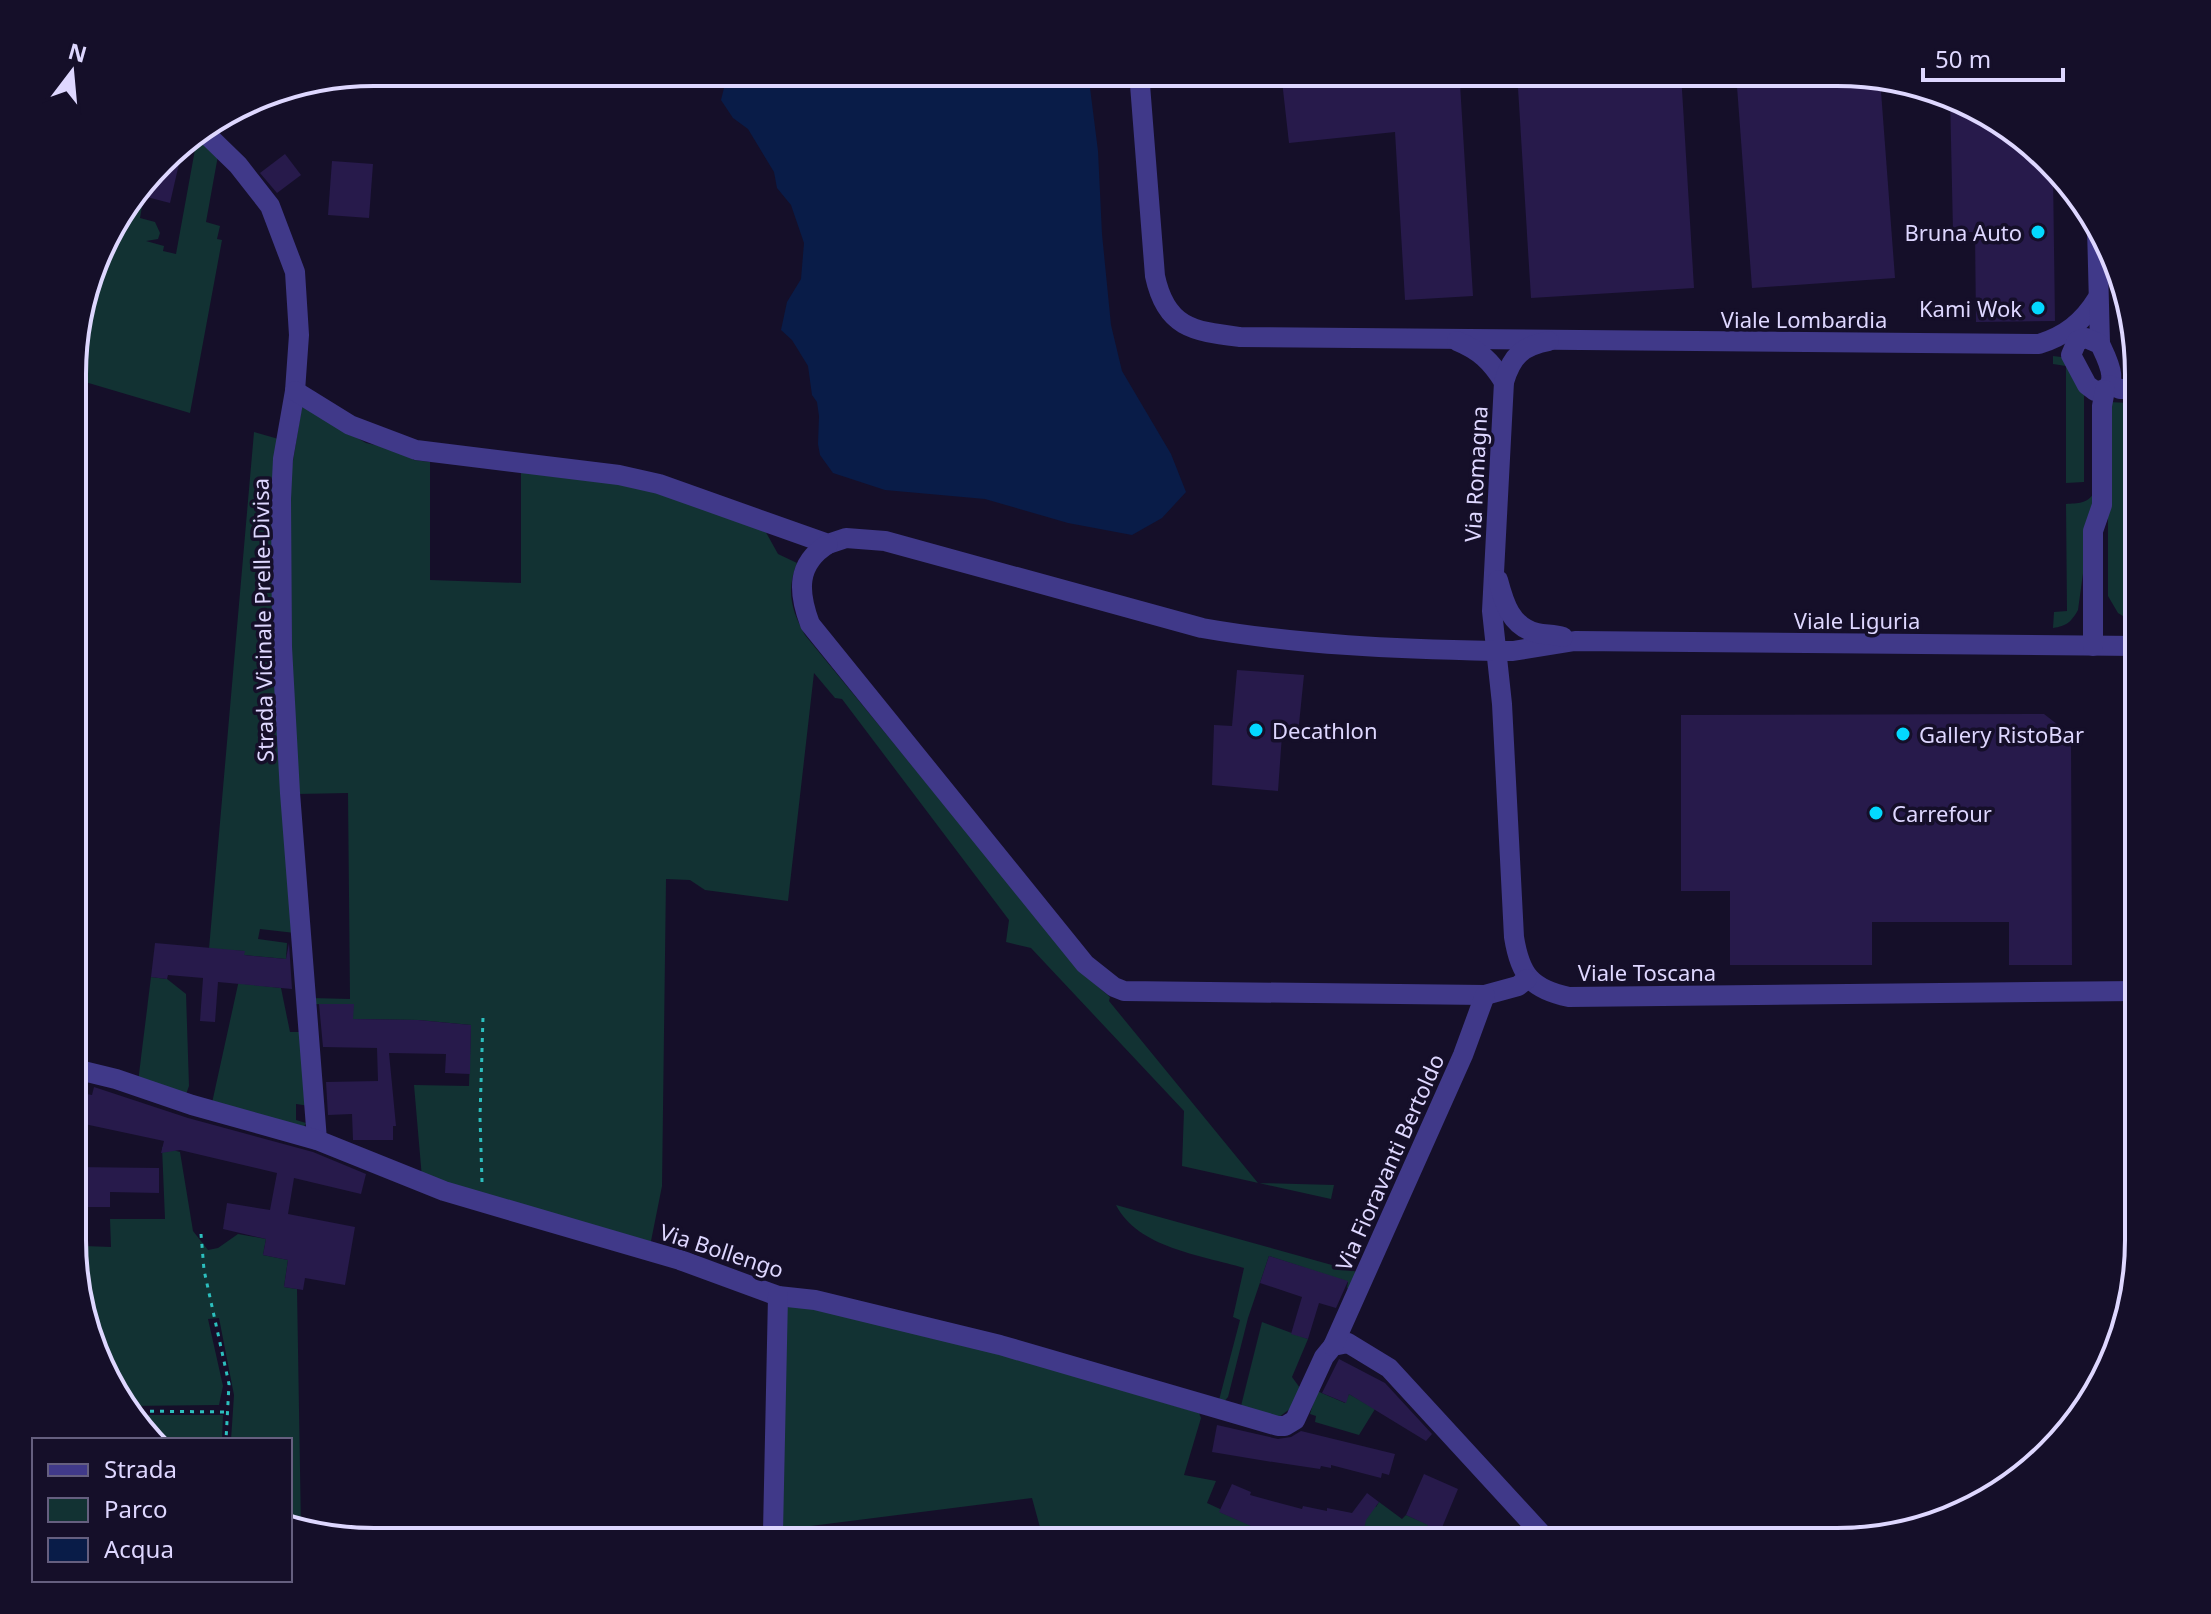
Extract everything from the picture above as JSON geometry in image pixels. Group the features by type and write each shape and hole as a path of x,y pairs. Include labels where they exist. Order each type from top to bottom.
{"street":[{"name":"Viale Lombardia","path":"1140,86 1155,276 1160,299 1176,318 1198,331 1240,337 1549,341 2039,344 2080,340"},
{"name":"Strada Vicinale Prelle-Divisa","path":"210,138 238,165 270,206 295,272 299,335 295,391 283,459 282,647 317,1140"},
{"path":"2097,251 2097,299 2071,355 2087,385 2095,391 2108,387 2125,389"},
{"path":"2080,340 2097,299"},
{"path":"1450,338 1473,348 1493,363 1504,382"},
{"path":"2080,340 2112,372 2102,406 2102,505 2093,531 2093,646"},
{"path":"1504,382 1516,356 1530,345 1549,341"},
{"name":"Via Romagna","path":"1495,569 1504,382"},
{"path":"295,391 350,425 416,450 619,475 673,489 828,544"},
{"path":"1495,569 1492,611 1495,651 1502,704 1514,937 1517,958 1527,979 1518,986 1485,995 1124,991 1114,987 1085,964 810,624 802,603 800,582 811,558 828,544 846,538 885,541 1202,628 1239,635 1378,649 1495,651 1513,651 1575,641"},
{"path":"1495,569 1509,614 1519,624 1537,633 1575,641"},
{"name":"Viale Liguria","path":"1575,641 2125,646"},
{"name":"Viale Toscana","path":"1527,979 1548,993 1569,997 2125,991"},
{"name":"Via Fioravanti Bertoldo","path":"1328,1352 1463,1055 1485,995"},
{"name":"Via Bollengo","path":"86,1072 317,1140 444,1191 680,1260 778,1296 815,1300 1000,1345 1278,1426 1295,1420 1328,1352"},
{"path":"773,1528 778,1296"},
{"path":"1328,1352 1348,1343 1389,1368 1536,1528"}],"path":[{"path":"482,1202 480,1117 483,1017"},
{"path":"201,1234 204,1270 229,1384 226,1438"},
{"path":"143,1411 227,1412"}],"green space":[{"path":"207,140 219,150 206,222 220,226 217,239 222,240 190,413 86,382 88,337 101,282 125,230 143,204 140,218 155,222 160,233 158,239 146,241 164,246 163,251 176,254 195,149"},
{"path":"2053,356 2067,362 2084,392 2084,482 2066,483 2066,366 2053,364"},
{"path":"2108,402 2125,403 2125,617 2118,613 2108,596"},
{"path":"302,406 366,443 402,451 414,460 430,462 430,580 521,583 521,471 576,476 653,491 763,527 778,554 797,563 792,582 792,600 805,635 1082,973 1110,997 1109,1001 1258,1183 1182,1166 1184,1111 1031,948 1006,942 1009,920 842,699 835,698 814,673 788,901 705,890 690,880 666,879 662,1186 650,1246 422,1178 414,1085 469,1086 471,1025 353,1019 353,1005 312,1004 311,998 350,999 348,793 297,794 285,509"},
{"path":"254,432 282,440 295,933 260,929 258,939 287,943 286,959 244,955 244,951 209,949"},
{"path":"2094,493 2078,610 2068,623 2053,628 2054,612 2067,611 2066,504 2085,501"},
{"path":"151,977 167,979 186,994 189,1086 185,1097 138,1082"},
{"path":"239,980 244,984 281,988 290,1032 299,1032 310,1106 296,1104 296,1120 306,1123 304,1127 212,1103"},
{"path":"162,1147 180,1152 193,1231 208,1250 218,1248 238,1234 266,1239 263,1255 288,1260 284,1287 297,1289 301,1518 292,1516 292,1438 231,1438 234,1395 219,1318 208,1319 223,1386 219,1405 139,1406 108,1350 88,1277 86,1246 111,1247 110,1219 165,1219"},
{"path":"1259,1183 1334,1185 1331,1199"},
{"path":"1116,1205 1357,1272 1352,1290 1347,1288 1348,1282 1269,1256 1248,1318 1228,1397 1221,1405 1218,1404 1240,1320 1233,1317 1244,1268 1190,1254 1155,1240 1126,1220"},
{"path":"795,1304 929,1333 1199,1413 1201,1418 1184,1475 1216,1481 1207,1503 1220,1509 1220,1512 1238,1520 1272,1521 1269,1528 1040,1528 1032,1498 779,1528 787,1307"},
{"path":"1262,1322 1308,1339 1292,1377 1300,1388 1291,1408 1275,1420 1241,1406"},
{"path":"1317,1391 1345,1403 1349,1394 1375,1409 1359,1435 1315,1422 1316,1416 1310,1414"},
{"path":"146,1415 223,1415 222,1438 165,1438"},
{"path":"1368,1501 1376,1507 1379,1502 1402,1519 1406,1515 1436,1528 1363,1528"}],"water":[{"path":"724,86 1090,86 1098,151 1111,325 1122,371 1171,454 1186,492 1162,518 1132,535 1068,523 985,499 885,490 833,473 820,455 819,416 808,366 792,340 781,330 787,302 801,279 804,243 791,205 777,188 774,172 748,129 733,118 721,100"}],"building":[{"path":"1283,86 1460,86 1473,296 1405,300 1395,132 1289,143"},
{"path":"1518,86 1682,86 1694,288 1531,298"},
{"path":"1737,86 1881,89 1895,278 1752,288"},
{"path":"1950,110 1997,135 2041,170 2053,184 2055,321 1976,322 1975,232 1953,232"},
{"path":"285,154 301,175 277,193 260,173"},
{"path":"332,161 373,164 369,218 328,215"},
{"path":"179,162 170,203 147,197"},
{"name":"Decathlon","path":"1237,670 1304,675 1298,734 1282,735 1278,791 1212,785 1214,725 1232,726"},
{"name":"Carrefour","path":"2044,714 2071,735 2072,965 2009,965 2009,922 1872,922 1872,965 1730,965 1730,891 1681,891 1681,715"},
{"path":"155,943 245,951 244,955 286,959 289,943 292,989 218,982 215,1022 200,1021 203,978 151,977"},
{"path":"319,1004 354,1004 353,1019 471,1025 470,1074 445,1073 446,1054 389,1053 396,1126 393,1126 393,1140 353,1140 352,1114 328,1115 326,1082 378,1081 377,1048 323,1047"},
{"path":"94,1087 188,1118 313,1152 366,1174 361,1194 294,1178 288,1214 355,1227 345,1285 305,1278 303,1290 284,1287 288,1260 263,1255 266,1239 223,1229 227,1203 270,1210 277,1173 180,1150 161,1153 164,1141 86,1124 86,1094 92,1095"},
{"path":"86,1167 159,1168 159,1193 110,1192 110,1207 86,1207"},
{"path":"1269,1256 1348,1281 1336,1308 1319,1303 1308,1339 1291,1334 1302,1297 1260,1283"},
{"path":"1339,1359 1385,1383 1432,1434 1426,1441 1349,1394 1346,1403 1322,1393"},
{"path":"1217,1425 1278,1439 1301,1431 1395,1454 1389,1475 1382,1473 1381,1478 1331,1465 1331,1468 1321,1466 1320,1469 1266,1461 1212,1452"},
{"path":"1424,1474 1458,1489 1442,1528 1426,1528 1428,1525 1406,1515"},
{"path":"1232,1484 1251,1492 1250,1495 1302,1509 1303,1506 1352,1513 1367,1493 1379,1502 1364,1528 1256,1528 1219,1512"}],"place":[{"name":"Bruna Auto","path":"2038,232"},
{"name":"Kami Wok","path":"2038,308"},
{"name":"Decathlon","path":"1256,730"},
{"name":"Gallery RistoBar","path":"1903,734"},
{"name":"Carrefour","path":"1876,813"}]}
